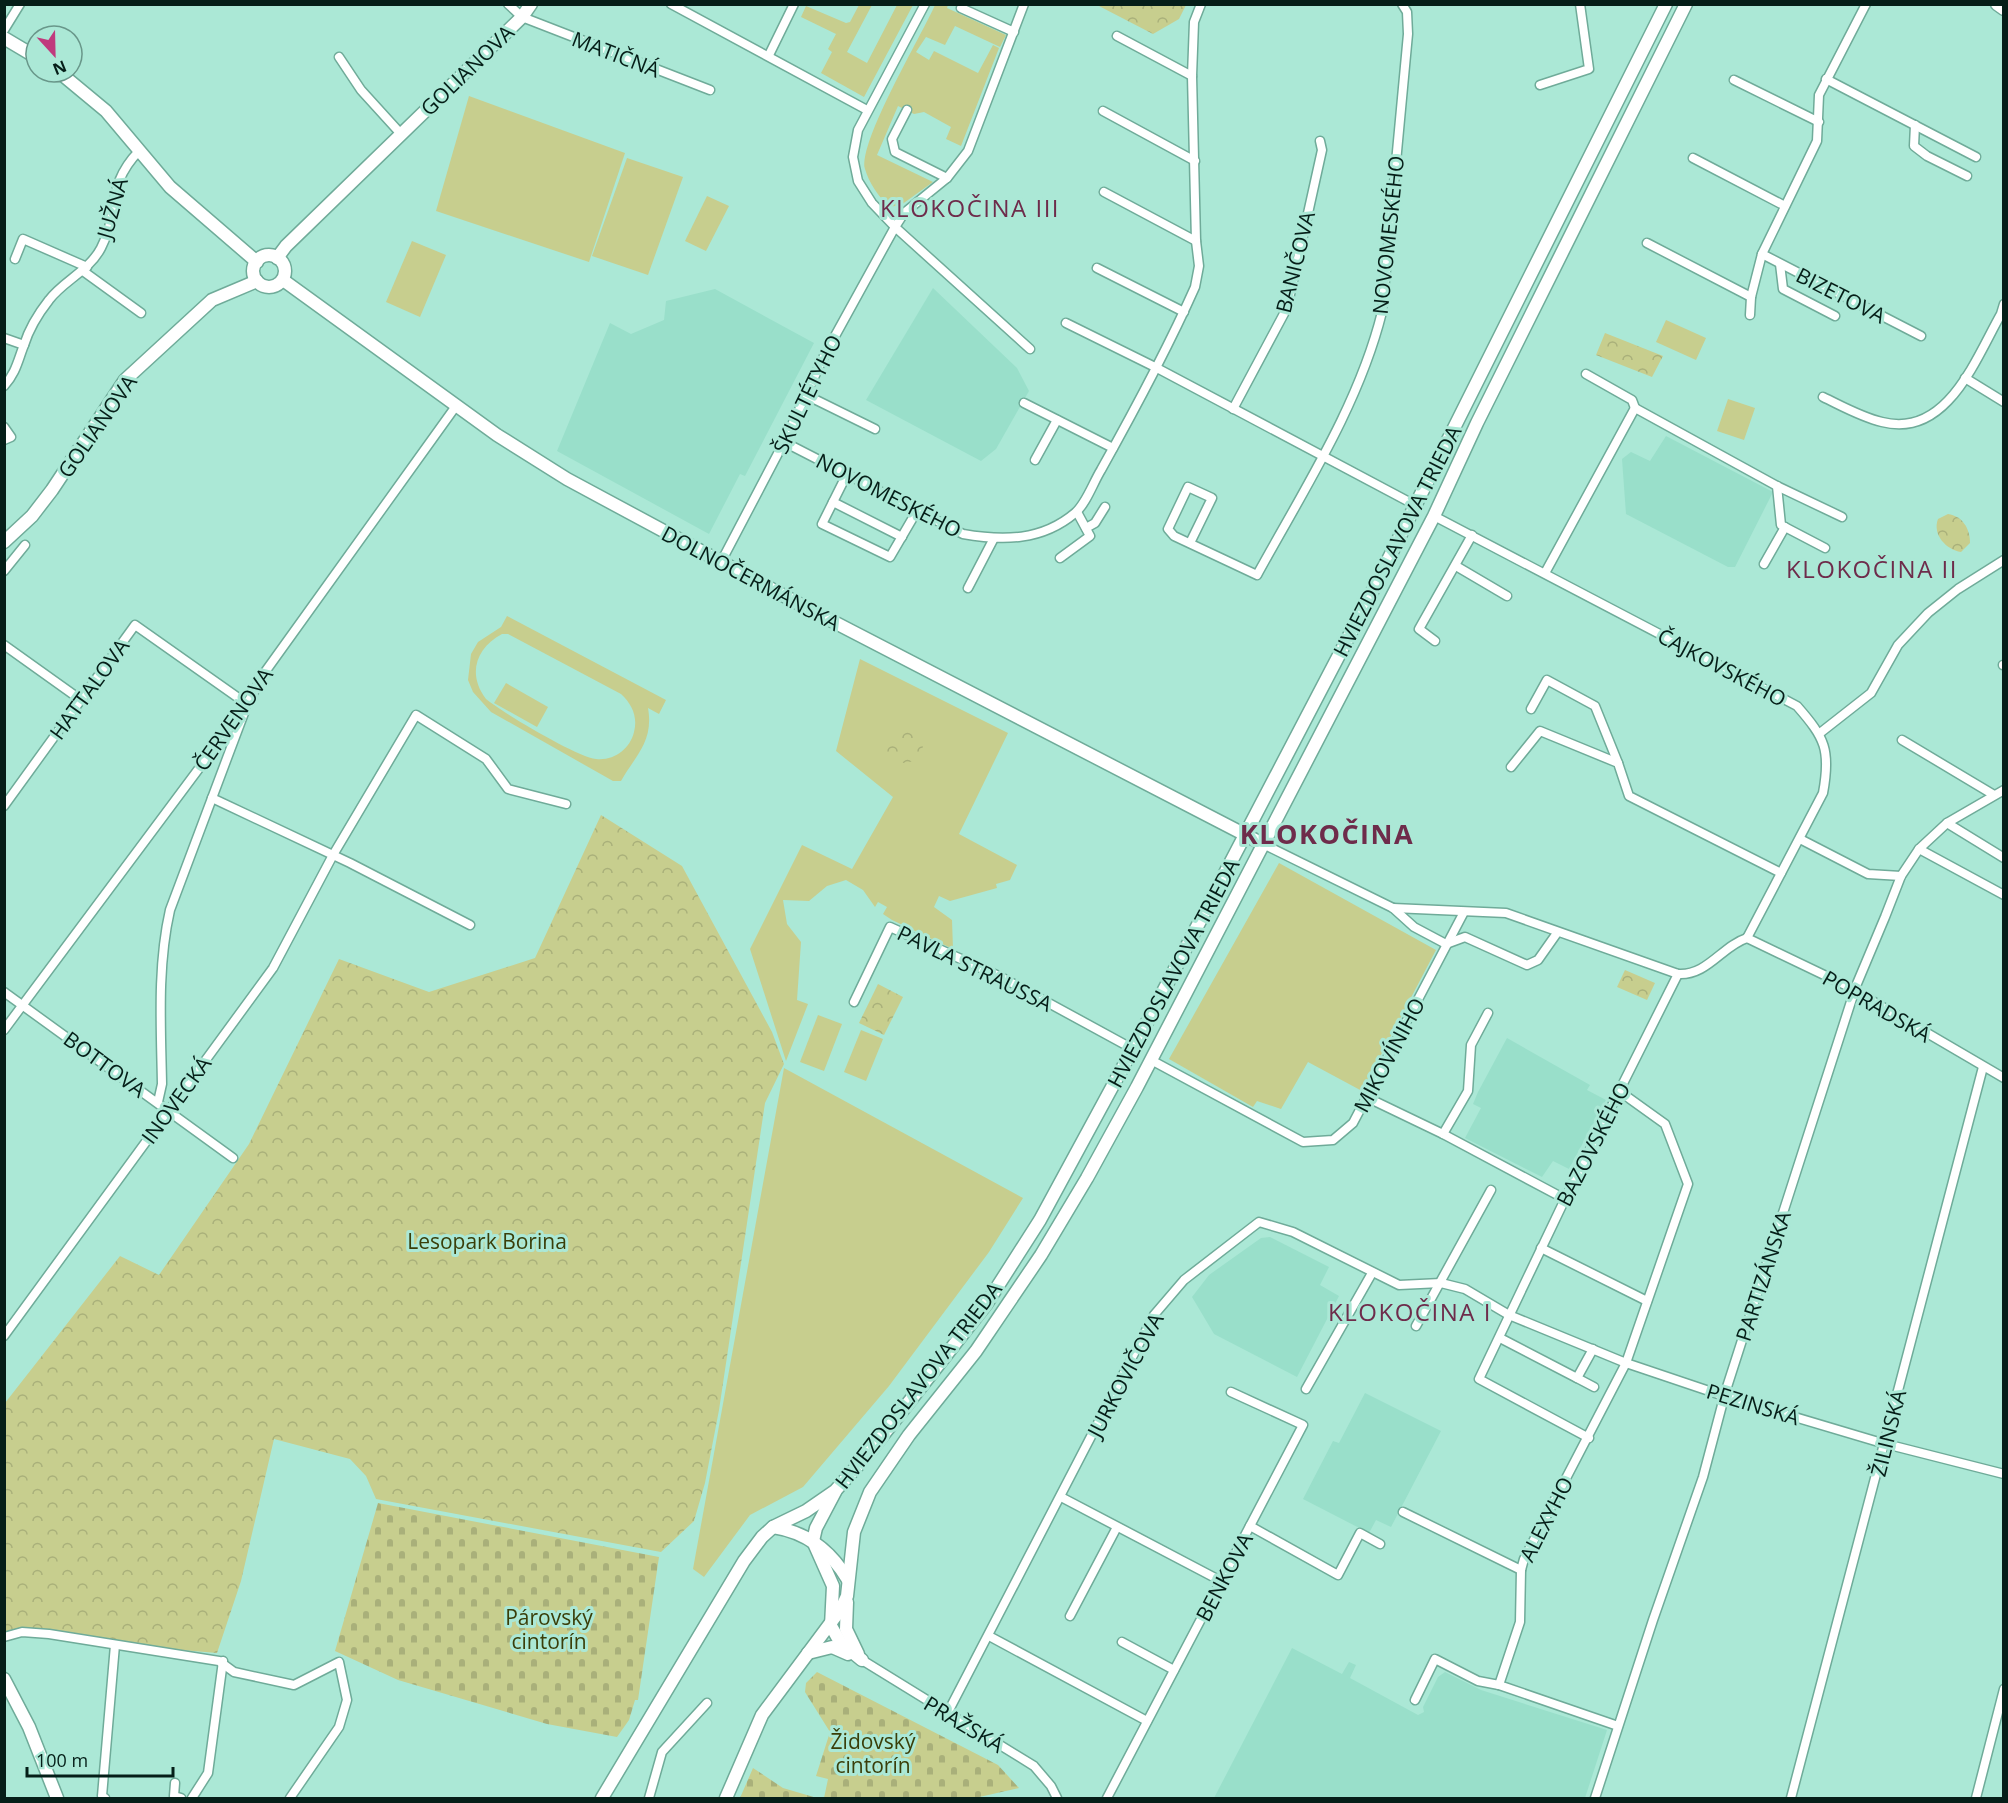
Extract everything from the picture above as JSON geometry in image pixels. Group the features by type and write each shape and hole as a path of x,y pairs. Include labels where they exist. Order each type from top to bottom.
{"street":[{"path":"4,30 20,4"},
{"name":"MATIČNÁ","path":"508,4 522,16 710,90"},
{"name":"GOLIANOVA","path":"277,258 522,16 531,4"},
{"path":"671,4 770,55 867,110"},
{"path":"770,55 794,4"},
{"path":"925,4 867,110 854,144 855,169 864,192 895,227 1030,349"},
{"path":"963,4 961,8 1014,32"},
{"name":"ŠKULTÉTYHO","path":"721,562 895,227 904,213 946,178 968,151 1024,4"},
{"path":"1060,558 1090,536 1077,512 1184,312 1194,287 1199,266 1196,241 1192,76 1194,22 1201,4"},
{"name":"NOVOMESKÉHO","path":"1191,543 1257,574 1322,455 1372,351 1382,312 1408,34 1407,12 1402,4"},
{"path":"1540,85 1589,69 1580,4"},
{"name":"HVIEZDOSLAVOVA TRIEDA","path":"602,1798 744,1562 762,1537 773,1527 807,1511 835,1491 868,1454 987,1303 1054,1197 1339,657 1666,4"},
{"name":"HVIEZDOSLAVOVA TRIEDA","path":"726,1798 762,1715 807,1653 831,1626 847,1596 854,1532 870,1492 909,1435 976,1351 1041,1255 1113,1133 1434,516 1477,423 1686,4"},
{"path":"1750,315 1751,297 1761,254 1817,141 1819,95 1866,4"},
{"path":"1997,4 2004,9"},
{"path":"1117,36 1192,76"},
{"path":"4,38 24,50"},
{"name":"GOLIANOVA","path":"339,57 361,90 401,134"},
{"path":"1734,80 1819,123"},
{"path":"1826,80 1976,157"},
{"path":"73,84 106,111 170,187 257,262"},
{"path":"907,110 892,139 895,152 946,178"},
{"path":"1103,111 1195,161"},
{"path":"1915,125 1914,146 1927,156 1967,176"},
{"name":"BANIČOVA","path":"1233,409 1287,308 1322,150 1320,141"},
{"name":"JUŽNÁ","path":"4,386 18,365 35,321 51,298 85,269 101,248 114,189 126,164 139,151"},
{"path":"1693,158 1785,206"},
{"path":"1104,192 1196,241"},
{"name":"JUŽNÁ","path":"15,259 23,239 85,269 141,313"},
{"path":"1647,243 1751,297"},
{"name":"BIZETOVA","path":"1761,254 1921,336"},
{"path":"266,256 277,258 285,267 283,280 271,287 257,281 254,273 257,262 266,256"},
{"path":"1780,264 1783,289 1835,316"},
{"path":"1097,268 1184,312"},
{"name":"DOLNOČERMÁNSKA","path":"283,280 456,406 567,479 721,562 1263,844"},
{"name":"GOLIANOVA","path":"4,542 32,516 52,490 125,380 212,300 257,281"},
{"path":"1823,397 1876,421 1907,423 1932,415 1950,401 1965,378 2002,315 2004,304"},
{"path":"1065,323 1155,367 1434,516"},
{"path":"4,338 24,345"},
{"path":"1586,374 1632,400 1635,408 1777,486 1842,517"},
{"path":"1965,378 2004,402"},
{"path":"806,395 875,429"},
{"path":"1024,403 1113,448"},
{"name":"ČERVENOVA","path":"4,1030 247,704 265,672 456,406"},
{"path":"1545,573 1635,408"},
{"path":"1035,460 1057,420"},
{"path":"4,427 11,437 4,440"},
{"name":"NOVOMESKÉHO","path":"784,442 918,508 963,534 993,540 1021,539 1056,525 1077,512"},
{"path":"847,474 822,524 890,557 918,508"},
{"path":"1777,486 1781,525 1825,548"},
{"path":"1188,487 1212,498 1191,543 1174,536 1168,529 1188,487"},
{"path":"833,502 902,537"},
{"path":"1086,528 1095,523 1105,507"},
{"name":"ČAJKOVSKÉHO","path":"1434,516 1797,706 1821,733 1828,766 1823,793 1747,938"},
{"path":"1764,564 1785,527"},
{"path":"1436,641 1419,629 1472,535"},
{"path":"968,588 993,540"},
{"path":"4,571 25,545"},
{"path":"1821,733 1871,693 1898,645 1928,613 1958,589 2004,560"},
{"path":"1456,566 1507,596"},
{"name":"HATTALOVA","path":"4,806 135,625 247,704"},
{"path":"4,645 81,700"},
{"path":"1339,657 1357,666"},
{"path":"1531,709 1547,680 1595,706 1629,796 1781,873"},
{"path":"158,1102 162,1084 162,965 170,910 247,704"},
{"name":"INOVECKÁ","path":"4,1336 273,968 333,855 416,715 486,759 508,789 566,804"},
{"path":"1511,767 1540,731 1618,763"},
{"path":"1902,740 1994,795"},
{"name":"PARTIZÁNSKA","path":"1594,1798 1704,1477 1724,1396 1855,993 1901,876 1919,849 1947,823 2004,790"},
{"path":"212,798 333,855 470,925"},
{"path":"1947,823 2004,858"},
{"path":"1800,839 1868,874 1901,876"},
{"path":"1263,844 1393,908 1414,927 1446,944 1465,937 1527,965 1538,960 1557,933"},
{"path":"1919,849 2004,895"},
{"path":"1393,908 1506,914 1678,974 1699,970 1730,945 1747,938"},
{"name":"MIKOVÍNIHO","path":"1151,1060 1303,1142 1333,1140 1353,1123 1464,912"},
{"name":"PAVLA STRAUSSA","path":"854,1002 890,927 1001,977 1134,1049"},
{"name":"POPRADSKÁ","path":"1747,938 1821,972 2004,1078"},
{"name":"BAZOVSKÉHO","path":"1589,1438 1479,1379 1564,1199 1678,974"},
{"name":"BOTTOVA","path":"4,992 233,1158"},
{"path":"1443,1134 1468,1091 1471,1045 1488,1013"},
{"path":"1134,1049 1151,1060"},
{"name":"ŽILINSKÁ","path":"1791,1798 1983,1067"},
{"name":"ALEXYHO","path":"1499,1685 1520,1622 1521,1569 1524,1559 1589,1438 1626,1363 1688,1184 1665,1124 1619,1091"},
{"path":"1366,1097 1443,1134 1564,1199"},
{"path":"1416,1326 1491,1190"},
{"name":"JURKOVIČOVA","path":"947,1714 1154,1315 1184,1280 1250,1228 1259,1222 1293,1232 1399,1285 1441,1283 1465,1289 1509,1315"},
{"path":"1541,1248 1647,1301"},
{"path":"1306,1389 1372,1273"},
{"name":"PEZINSKÁ","path":"1509,1315 1626,1363 1724,1396 1885,1443 2004,1474"},
{"path":"1500,1338 1594,1387"},
{"path":"1577,1378 1593,1349"},
{"name":"BENKOVA","path":"1107,1798 1303,1425 1231,1392"},
{"path":"835,1491 816,1528 813,1541 833,1586 831,1626 840,1642 862,1660"},
{"path":"1061,1497 1221,1581"},
{"path":"1403,1512 1521,1569"},
{"path":"1250,1526 1338,1575 1360,1533 1380,1544"},
{"path":"773,1527 792,1530 813,1541 839,1565 848,1580"},
{"path":"1070,1616 1117,1527"},
{"path":"847,1596 846,1629 862,1660"},
{"path":"4,1637 22,1632 49,1634 223,1661 234,1672 294,1685 339,1662 347,1700 339,1727 290,1798"},
{"path":"989,1636 1148,1721"},
{"path":"1122,1642 1174,1670"},
{"path":"105,1798 102,1796 115,1645"},
{"path":"807,1653 832,1647 862,1660"},
{"path":"1415,1700 1435,1659 1478,1680 1499,1685 1618,1726"},
{"name":"PRAŽSKÁ","path":"862,1660 1034,1766 1051,1786 1057,1798"},
{"path":"192,1798 208,1773 223,1661"},
{"path":"4,1679 28,1728 57,1798"},
{"path":"1976,1798 2004,1689"},
{"path":"649,1798 662,1752 707,1704"},
{"path":"176,1783 174,1796 181,1798"}],"shaded area":[{"path":"933,288 1017,368 1029,391 996,449 981,461 866,400"},
{"path":"715,289 814,343 745,476 740,474 709,534 557,451 610,323 631,334 664,320 666,301"},
{"path":"1666,436 1773,492 1735,567 1728,567 1626,514 1622,459 1631,452 1650,461"},
{"path":"1507,1038 1590,1085 1587,1090 1606,1100 1569,1169 1553,1161 1542,1177 1465,1138 1481,1108 1473,1104 1478,1092"},
{"path":"1270,1237 1329,1267 1320,1285 1339,1296 1297,1377 1214,1334 1192,1297 1209,1275 1261,1238"},
{"path":"1365,1393 1441,1431 1391,1527 1376,1520 1369,1533 1303,1499 1333,1441 1339,1443"},
{"path":"1292,1648 1342,1674 1349,1662 1356,1665 1350,1678 1418,1715 1424,1712 1423,1707 1438,1677 1445,1672 1481,1690 1607,1730 1585,1798 1214,1798"}],"green space":[{"path":"859,5 872,5 847,52 867,63 897,5 913,5 864,97 821,73 832,52 828,49 836,34 801,17 806,6 846,23 850,22"},
{"path":"935,5 948,5 947,8 1006,35 1000,47 955,26 945,45 926,37 916,52 929,60 934,51 978,73 993,45 999,48 961,146 946,139 951,127 924,112 914,114 898,106 877,155 933,182 901,205 889,207 869,179 865,169 865,155 892,88"},
{"path":"1097,5 1186,5 1179,19 1153,34"},
{"path":"469,96 625,153 589,262 436,211"},
{"path":"627,158 683,177 648,275 592,256"},
{"path":"707,196 729,206 706,251 685,241"},
{"path":"412,241 446,255 420,317 386,302"},
{"path":"1666,320 1706,338 1696,360 1656,342"},
{"path":"1605,333 1663,356 1652,377 1596,355"},
{"path":"1728,399 1755,408 1744,440 1717,431"},
{"path":"1948,514 1961,520 1969,532 1970,543 1961,552 1950,548 1939,536 1938,519"},
{"path":"507,616 666,700 659,714 648,708 646,739 621,781 613,781 491,712 473,692 468,680 471,654 478,642 501,627","holes":["502,634 508,634 621,694 631,706 635,716 634,732 625,749 615,756 603,759 596,759 573,751 540,734 486,699 477,680 477,662 493,640"]},
{"path":"860,659 1008,733 959,834 1017,865 1010,880 996,884 997,888 950,901 939,896 934,907 952,920 953,949 892,920 883,914 887,907 878,902 875,907 863,890 846,880 827,886 809,901 783,900 787,924 801,942 797,1000 808,1004 786,1061 750,949 802,845 852,869 893,797 836,751"},
{"path":"506,683 548,707 537,727 494,703"},
{"path":"904,725 917,731 923,744 917,757 904,763 891,757 885,744 891,731"},
{"name":"Lesopark Borina","path":"601,815 682,866 772,1032 784,1064 765,1103 719,1410 705,1483 694,1521 661,1552 376,1499 366,1476 350,1459 274,1439 241,1581 217,1653 5,1635 5,1403 120,1256 159,1275 249,1144 339,959 429,992 535,958"},
{"path":"1279,863 1436,950 1362,1091 1308,1062 1281,1109 1257,1101 1253,1107 1169,1059"},
{"path":"1625,970 1655,983 1647,1000 1617,987"},
{"path":"878,984 903,997 884,1035 859,1023"},
{"path":"818,1015 842,1024 824,1071 800,1062"},
{"path":"861,1030 883,1039 866,1081 844,1072"},
{"path":"784,1068 1023,1198 989,1252 889,1386 803,1487 750,1515 704,1577 693,1569"},
{"name":"Párovský cintorín","path":"378,1503 659,1557 638,1700 635,1700 629,1720 617,1737 547,1724 398,1680 335,1651"},
{"name":"Židovský cintorín","path":"817,1672 998,1765 1019,1788 975,1798 824,1798 828,1779 816,1776 830,1732 805,1692 806,1683"},
{"name":"Židovský cintorín","path":"753,1768 783,1788 817,1798 740,1798"}],"district":[{"name":"KLOKOČINA III","path":"970,207"},
{"name":"KLOKOČINA II","path":"1872,568"},
{"name":"KLOKOČINA","path":"1327,833"},
{"name":"KLOKOČINA I","path":"1410,1311"}]}
